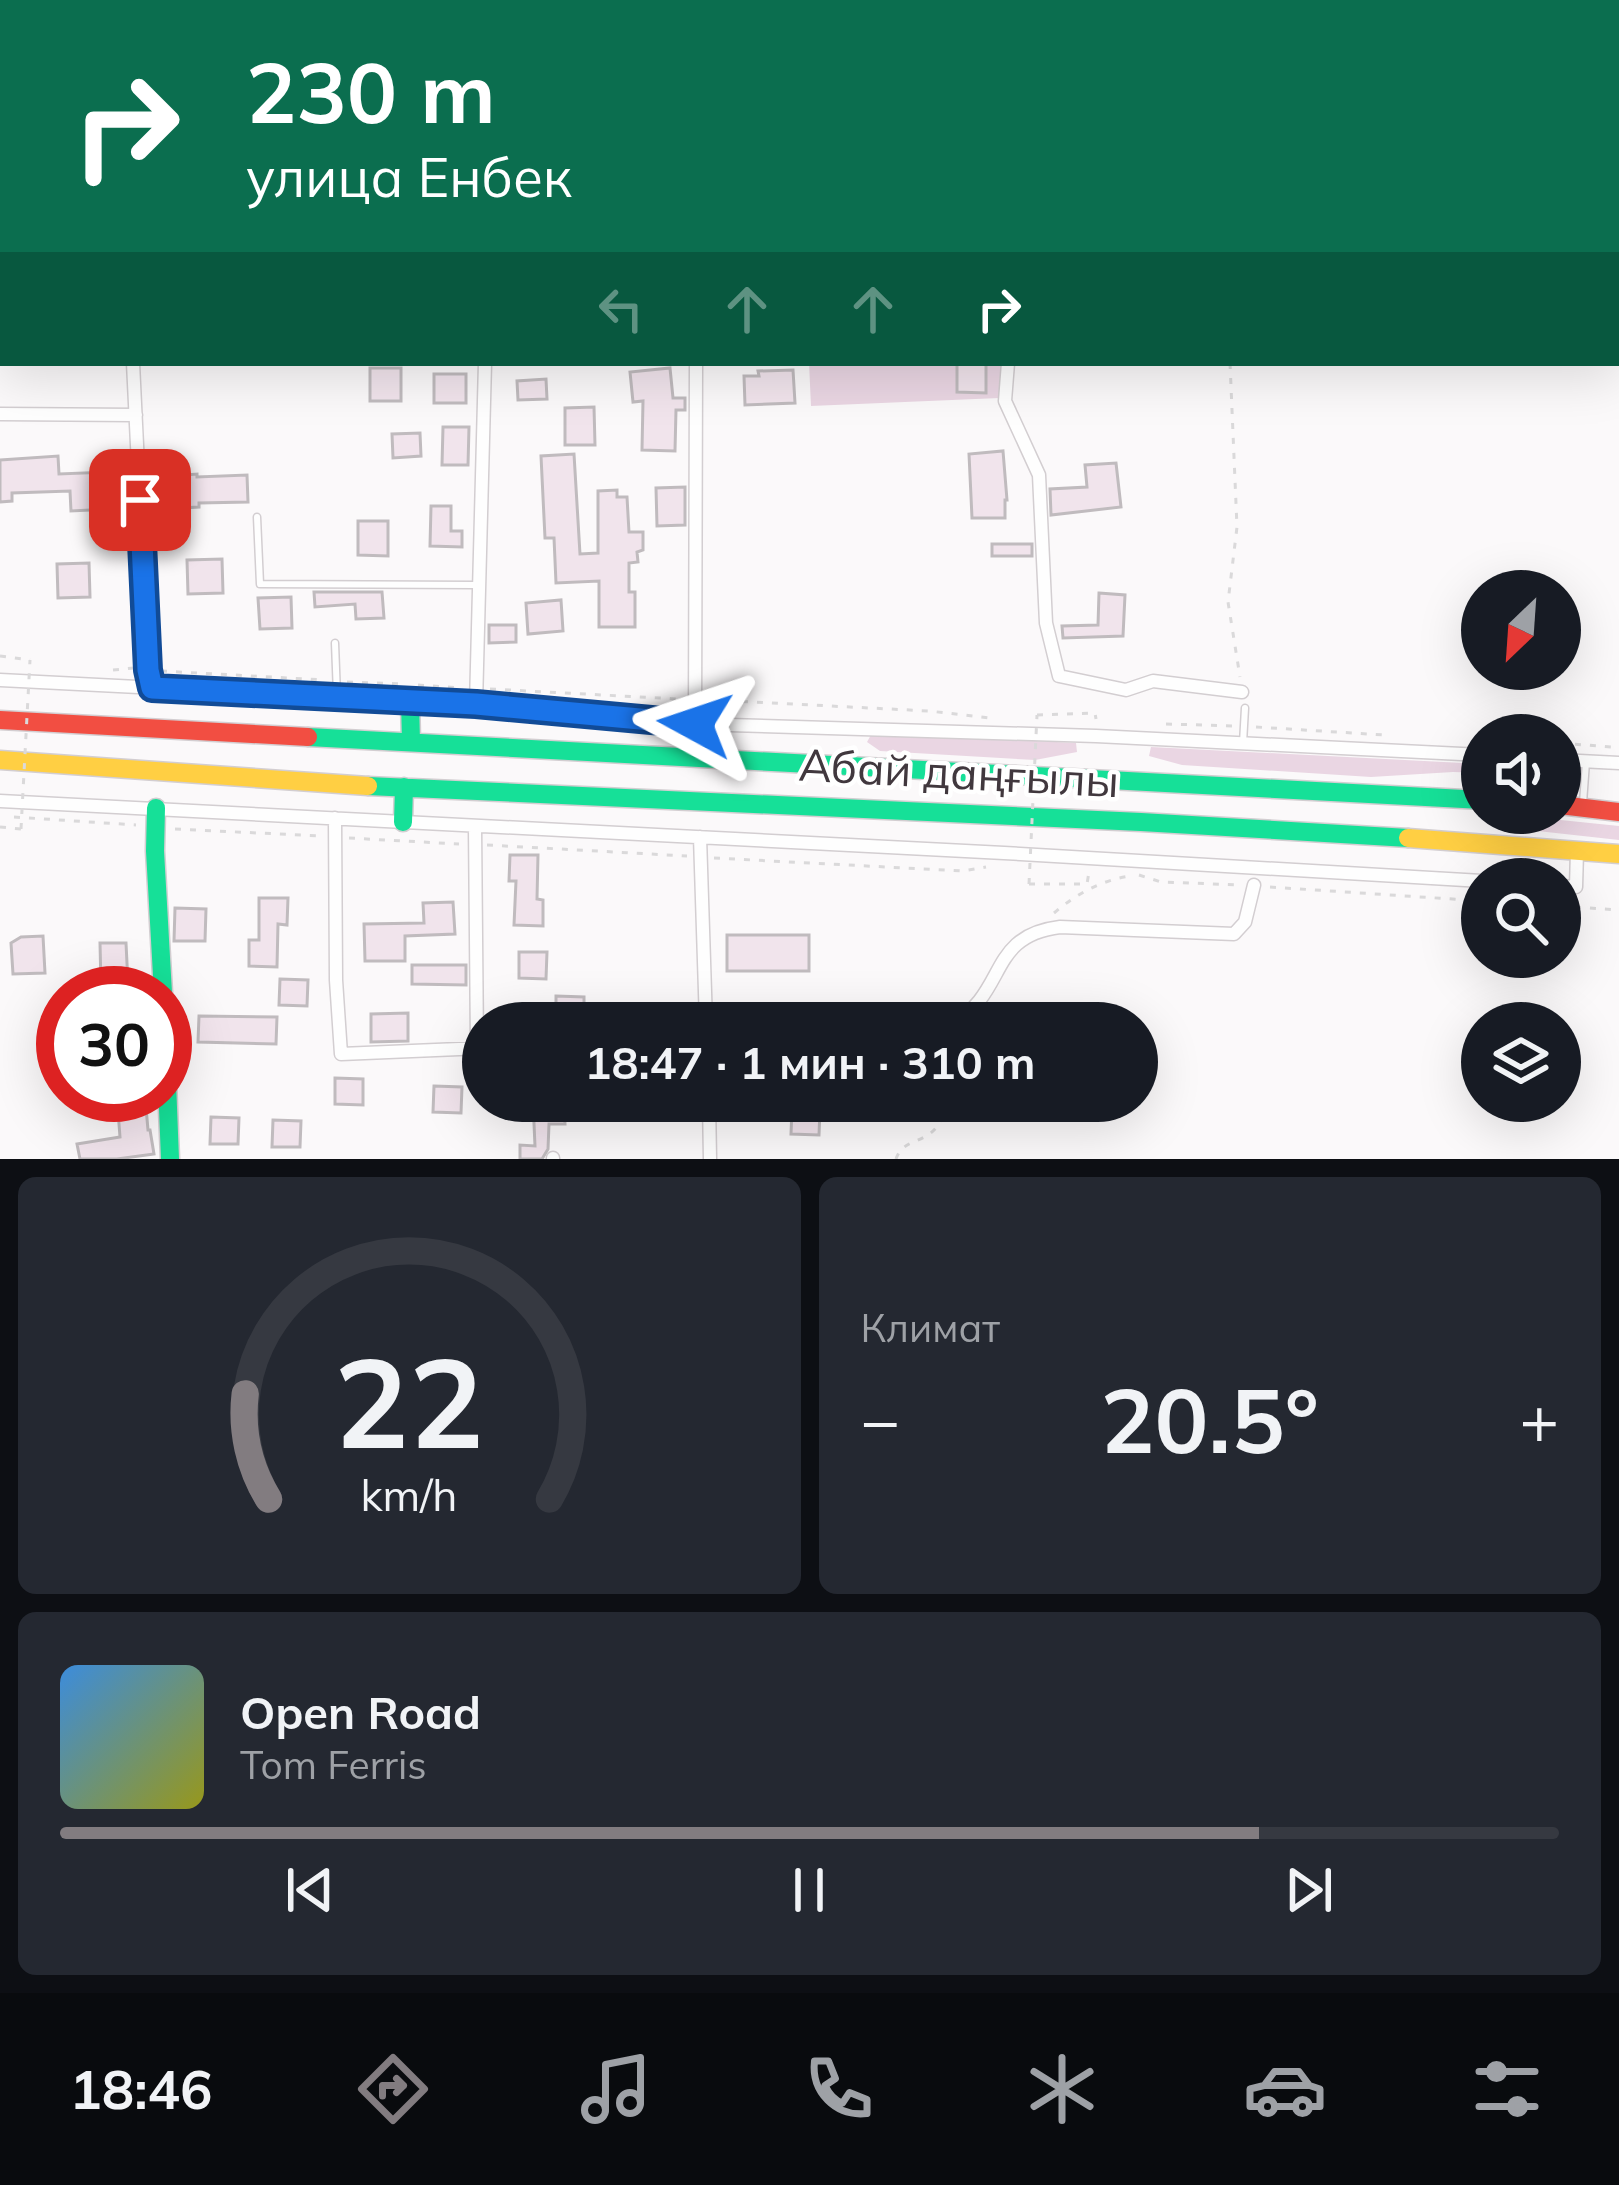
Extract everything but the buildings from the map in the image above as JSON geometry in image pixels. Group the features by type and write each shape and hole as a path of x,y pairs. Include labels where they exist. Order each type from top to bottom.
{"main road":[{"path":"410,701 411,742"},
{"path":"0,720 1461,799"},
{"name":"Абай даңғылы","path":"0,760 404,787 1093,818 1619,854"},
{"path":"404,787 404,822"},
{"path":"1583,806 1619,812"},
{"path":"155,818 162,966"},
{"path":"1475,841 1476,834"},
{"path":"169,1122 170,1159"}],"street":[{"path":"133,366 152,688"},
{"path":"476,704 485,366"},
{"path":"695,724 696,366"},
{"path":"1008,366 1005,400 1040,475 1046,623 1059,676 1126,690 1153,681 1242,692"},
{"path":"0,414 136,413"},
{"path":"0,680 476,704 695,724 1461,754"},
{"path":"1581,761 1619,763"},
{"path":"0,801 155,818 335,818 1461,880"},
{"path":"335,818 341,1054 462,1049"},
{"path":"475,826 479,1002"},
{"path":"700,837 705,1002"},
{"path":"1577,851 1577,858"},
{"path":"980,1002 1006,954 1035,930 1234,934 1245,922 1254,886"},
{"path":"709,1122 710,1159"}],"lane":[{"path":"257,517 260,584 479,585"},
{"path":"335,643 338,698"},
{"path":"1244,743 1245,708"},
{"path":"1583,806 1586,761"}],"path":[{"path":"1230,366 1238,526 1228,602 1242,692"},
{"path":"0,656 30,659 21,829 0,827"},
{"path":"1090,870 1087,884 1029,884 1037,716 1095,713 1096,727"},
{"path":"1581,745 1619,748"},
{"path":"0,816 155,818 335,837 963,871 1001,864"},
{"path":"1023,866 1045,867"},
{"path":"1113,872 1161,882 1461,900"},
{"path":"1035,930 1065,903 1101,882 1137,875"},
{"path":"1581,907 1619,910"},
{"path":"896,1159 902,1146 928,1137 940,1122"}],"shaded area":[{"path":"809,366 1002,366 999,398 811,406"},
{"path":"872,733 1076,743 1077,752 1035,760 880,751 867,742"},
{"path":"1151,747 1461,763 1461,772 1371,777 1182,765 1149,756"},
{"path":"1581,822 1619,826 1619,840 1565,834 1581,834"}],"traffic: fast":[{"path":"410,701 411,742"},
{"path":"308,737 1461,799"},
{"path":"368,786 1408,838"},
{"path":"403,822 404,787"},
{"path":"156,808 161,966"},
{"path":"169,1122 170,1159"}],"traffic: slow":[{"path":"0,760 368,786"},
{"path":"1408,838 1619,854"}],"traffic: jam":[{"path":"0,720 308,737"},
{"path":"1581,807 1619,812"}],"route":[{"path":"140,500 152,688 476,704 695,724"}]}
